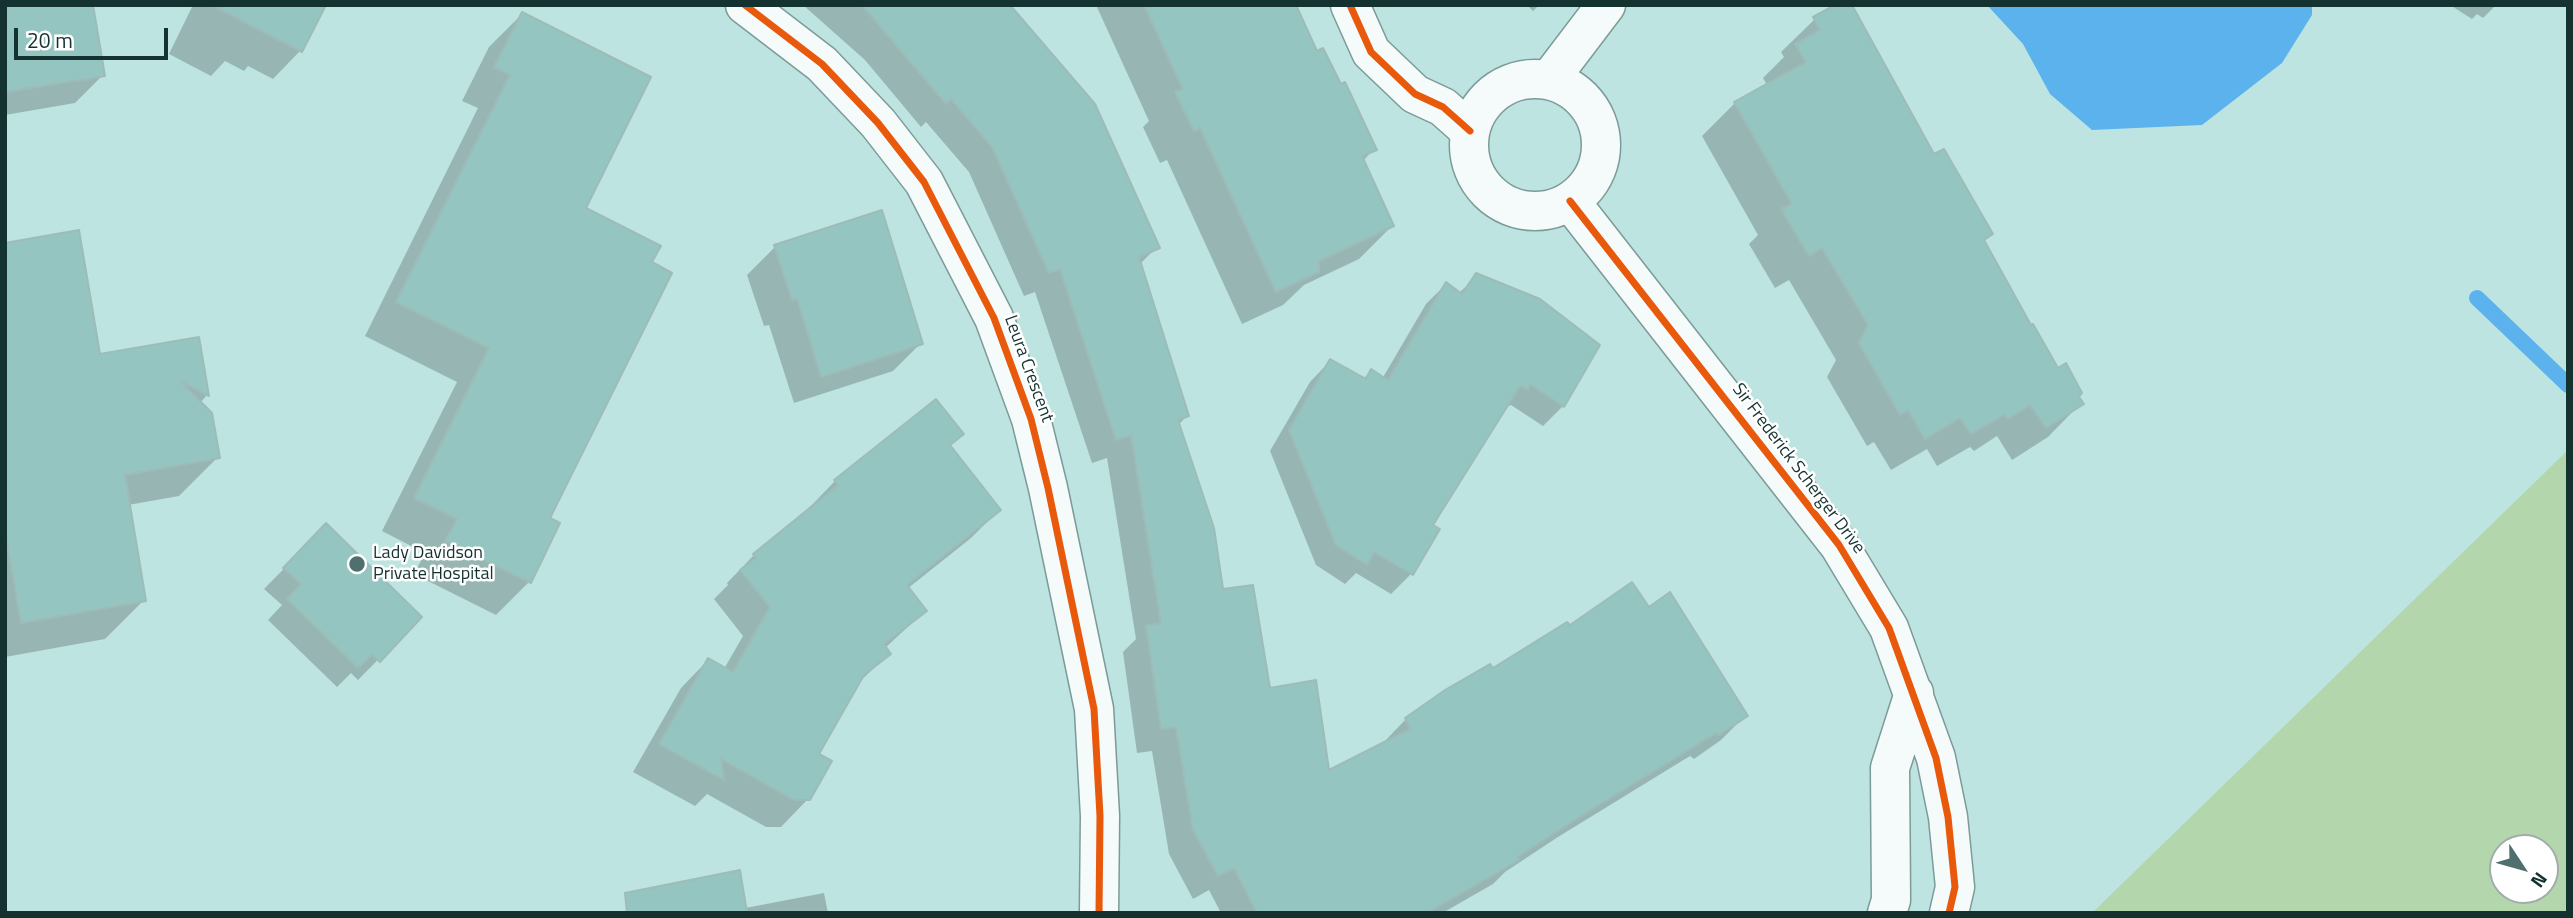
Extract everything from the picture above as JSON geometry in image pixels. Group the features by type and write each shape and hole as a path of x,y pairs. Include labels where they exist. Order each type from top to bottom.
{"street":[{"name":"Leura Crescent","path":"745,5 822,64 878,123 923,182 994,318 1031,419 1094,709 1100,816 1098,913"},
{"path":"1350,5 1371,52 1415,94 1443,107 1470,131"},
{"path":"1549,80 1606,5"},
{"path":"1522,80 1549,80 1573,91 1590,109 1600,134 1599,159 1589,183 1570,201 1546,210 1520,210 1497,200 1478,181 1469,157 1470,131 1480,108 1499,89 1522,80"},
{"name":"Sir Frederick Scherger Drive","path":"1570,201 1839,545 1889,628 1936,758 1948,817 1955,887 1949,913"},
{"path":"1887,913 1891,900 1890,768 1914,693"}],"green space":[{"path":"2568,450 2568,913 2092,913"}],"water":[{"path":"1987,5 2312,5 2312,15 2282,63 2202,125 2092,130 2050,94 2023,44"}],"building":[{"path":"5,5 93,5 105,76 5,92"},
{"path":"212,5 326,5 302,52"},
{"path":"862,5 1010,5 1095,104 1160,248 1139,257 1189,416 1178,420 1214,528 1223,589 1253,585 1270,688 1316,680 1329,770 1410,729 1405,718 1445,690 1490,664 1493,668 1567,622 1570,625 1632,582 1649,607 1670,592 1748,716 1584,814 1517,857 1519,860 1427,913 1257,913 1234,868 1218,876 1193,830 1176,727 1161,729 1146,626 1161,623 1131,435 1116,440 1060,269 1049,273 992,147 951,99 946,104"},
{"path":"1144,5 1296,5 1317,51 1323,48 1341,84 1345,82 1377,150 1362,156 1394,226 1319,261 1319,272 1276,292 1200,128 1194,131 1175,92 1183,89"},
{"path":"1835,5 1852,5 1934,154 1944,149 1993,234 1984,240 2031,325 2033,324 2058,368 2066,363 2082,393 2079,397 2084,404 2046,428 2030,405 2008,419 2004,415 1971,434 1960,418 1925,439 1908,410 1900,415 1859,343 1868,325 1822,248 1809,256 1781,209 1792,204 1734,102 1806,62 1795,44 1820,30 1813,17"},
{"path":"522,12 651,77 586,208 661,246 652,262 672,273 550,518 560,523 531,583 445,541 457,519 414,498 489,348 396,302 510,75 494,67"},
{"path":"882,210 923,344 821,377 797,298 792,300 774,245"},
{"path":"79,230 100,354 199,337 209,396 180,381 212,413 220,458 125,475 146,601 21,623 5,532 5,243"},
{"path":"1476,273 1540,299 1600,345 1564,407 1530,384 1528,390 1520,386 1433,525 1440,529 1413,575 1374,552 1367,565 1336,545 1289,430 1330,359 1366,379 1371,369 1388,380 1446,282 1462,294"},
{"path":"936,399 964,434 950,445 1001,510 907,585 927,611 884,644 891,654 864,675 819,754 832,761 810,800 794,800 721,759 724,780 659,744 708,658 733,672 770,607 740,570 756,558 753,554 838,485 834,480"},
{"path":"326,523 422,617 380,662 372,654 358,668 287,599 301,584 283,568"},
{"path":"740,870 747,913 627,913 625,893"}],"waterway":[{"path":"2477,298 2568,385"}],"cycle path":[{"path":"745,5 822,64 878,123 924,182 994,318 1031,419 1094,709 1100,816 1099,913"},
{"path":"1350,5 1371,52 1415,94 1443,107 1470,131"},
{"path":"1570,201 1839,545 1889,628 1936,758 1948,817 1955,887 1949,913"}],"place":[{"name":"Lady Davidson Private Hospital","path":"357,564"}]}
